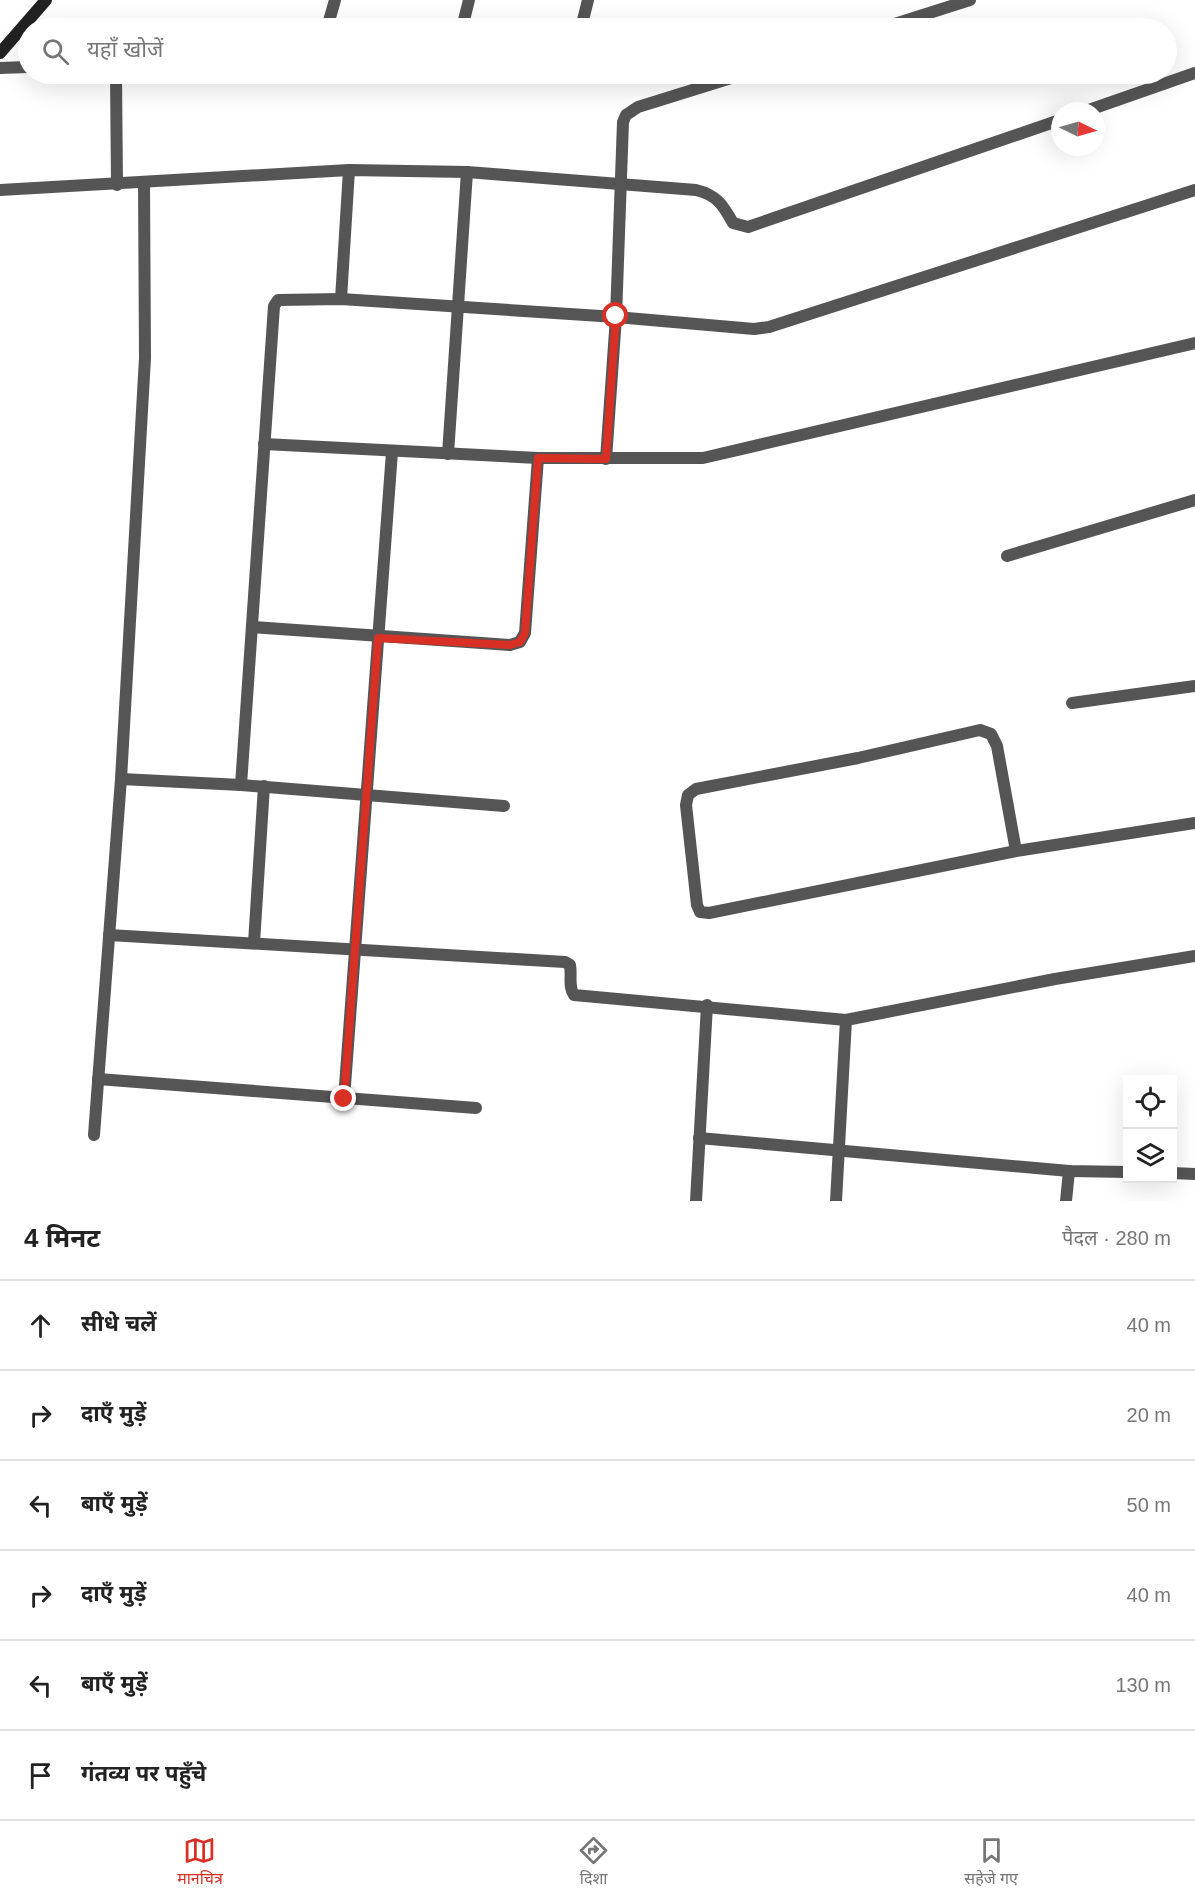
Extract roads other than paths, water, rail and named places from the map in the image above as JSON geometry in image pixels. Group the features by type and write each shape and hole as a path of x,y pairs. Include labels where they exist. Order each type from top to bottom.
{"street":[{"path":"30,18 46,0"},
{"path":"330,18 334,0"},
{"path":"464,18 469,0"},
{"path":"584,18 588,0"},
{"path":"913,18 970,0"},
{"path":"0,53 18,32"},
{"path":"0,68 18,67"},
{"path":"1177,79 1195,73"},
{"path":"116,84 117,185"},
{"path":"606,459 616,316 623,122 631,110 713,84"},
{"path":"1105,104 1163,84"},
{"path":"0,190 349,170 467,172 620,182 696,190 711,194 720,200 734,223 748,227 1051,123"},
{"path":"341,299 349,170"},
{"path":"448,454 467,172"},
{"path":"94,1135 121,779 145,358 144,183"},
{"path":"241,785 274,306 278,300 284,298 341,299 616,316 737,329 769,327 1195,190"},
{"path":"264,444 538,458 686,459 720,456 1195,343"},
{"path":"344,1099 392,452"},
{"path":"252,627 378,638 510,645 520,642 525,633 538,458"},
{"path":"1007,556 1195,500"},
{"path":"1072,703 1195,686"},
{"path":"1016,851 997,746 991,734 980,730 858,759 696,789 688,795 686,805 697,905 700,912 709,913 1016,851 1195,823"},
{"path":"121,779 264,786 504,806"},
{"path":"254,943 264,786"},
{"path":"109,935 565,962 570,965 570,991 573,995 706,1005 846,1020 968,998 1055,979 1195,956"},
{"path":"696,1201 706,1005"},
{"path":"836,1201 846,1020"},
{"path":"98,1079 476,1108"},
{"path":"699,1138 1069,1171 1123,1172"},
{"path":"1066,1201 1069,1171"},
{"path":"1177,1173 1195,1174"}]}
